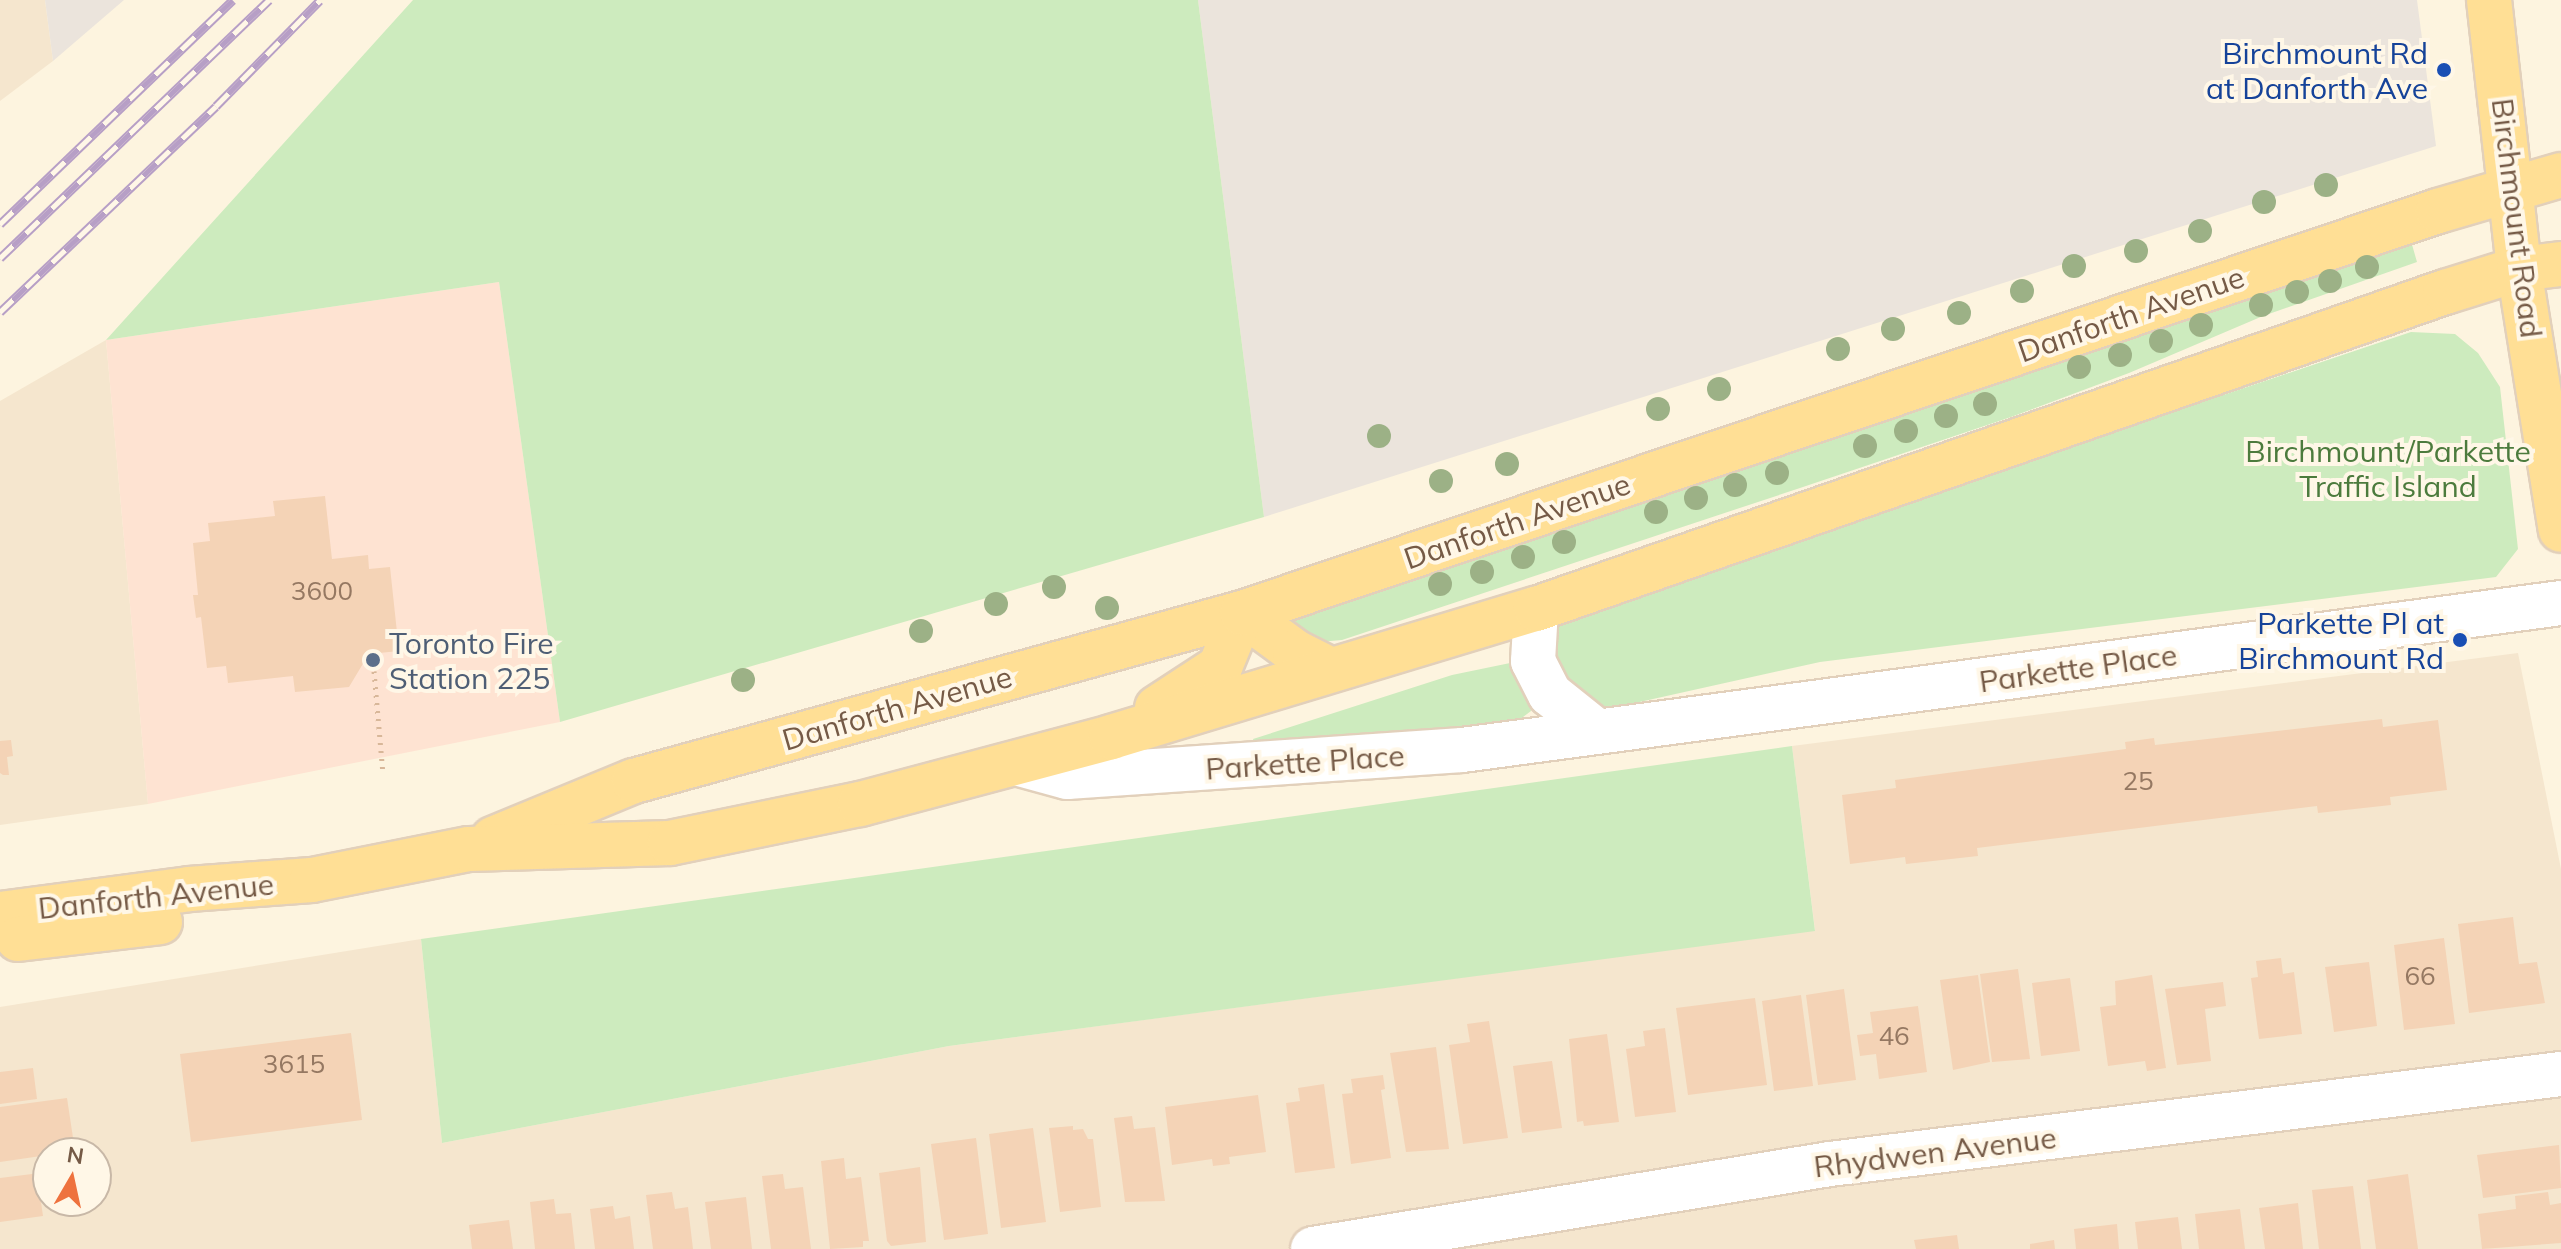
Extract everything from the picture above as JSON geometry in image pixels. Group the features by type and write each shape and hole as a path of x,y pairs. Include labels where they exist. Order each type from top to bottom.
{"main road":[{"name":"Birchmount Road","path":"2489,0 2513,187 2540,267 2561,530"},
{"name":"Danforth Avenue","path":"469,849 634,781 1242,613 2513,187 2561,175"},
{"name":"Danforth Avenue","path":"0,914 189,889 312,880 469,849 670,843 860,804 1111,737 1536,609 2540,267"},
{"path":"1111,737 1220,667 1242,613 1295,652 1331,670"},
{"name":"Danforth Avenue","path":"0,941 210,916 312,880"}],"street":[{"name":"Parkette Place","path":"1016,763 1067,777 1462,750 2561,603"},
{"path":"1536,609 1536,667 1550,694 1595,730"},
{"name":"Rhydwen Avenue","path":"1313,1249 1830,1164 2561,1074"}],"path":[{"path":"374,671 383,774"}],"shaded area":[{"path":"0,0 45,0 53,61 0,101"},
{"path":"45,0 124,0 53,61"},
{"path":"1198,0 2417,0 2436,146 1264,517"},
{"path":"499,282 560,722 148,804 106,340"},
{"path":"106,340 148,804 0,825 0,401"},
{"path":"2518,653 2561,869 2561,1249 0,1249 0,1007 421,939 442,1143 949,1046 1815,930 1792,746"}],"green space":[{"path":"413,0 1198,0 1264,517 560,722 499,282 106,340"},
{"path":"2411,241 2417,262 2263,316 2129,373 2011,417 1800,488 1342,640 1319,642 1284,619"},
{"name":"Birchmount/Parkette Traffic Island","path":"2411,332 2455,334 2478,353 2500,387 2518,549 2496,577 1820,662 1608,709 1572,690 1547,643 1568,615"},
{"path":"1515,662 1518,684 1529,701 1531,711 1515,723 1254,743 1253,739 1452,675"},
{"path":"1792,746 1815,931 949,1046 442,1143 421,939"}],"building":[{"path":"325,496 332,559 368,555 369,569 390,567 399,651 379,653 380,661 364,662 349,687 295,692 293,676 228,683 226,666 207,668 201,617 196,618 193,595 198,595 193,543 210,541 208,523 275,516 273,501"},
{"path":"2382,719 2383,727 2438,720 2447,790 2390,797 2391,805 2318,813 2317,806 1977,848 1978,856 1906,864 1905,857 1850,864 1842,795 1896,788 1895,780 2126,749 2125,742 2154,738 2155,745"},
{"path":"11,740 13,756 7,757 9,775 3,775 0,773 0,741"},
{"path":"2513,917 2519,964 2537,962 2545,1003 2469,1013 2458,924"},
{"path":"2444,938 2455,1024 2404,1030 2394,945"},
{"path":"2281,958 2283,974 2294,972 2302,1034 2259,1039 2251,978 2258,977 2256,961"},
{"path":"2369,962 2377,1026 2334,1032 2325,967"},
{"path":"2018,969 2030,1059 1992,1062 1980,974"},
{"path":"1978,975 1990,1062 1953,1070 1940,980"},
{"path":"2152,975 2166,1068 2147,1071 2145,1061 2108,1066 2100,1007 2116,1005 2115,981"},
{"path":"2070,978 2080,1051 2041,1056 2032,983"},
{"path":"2223,982 2226,1006 2205,1009 2211,1061 2177,1065 2165,989"},
{"path":"1844,989 1856,1080 1818,1085 1806,995"},
{"path":"1801,995 1813,1086 1774,1091 1762,1001"},
{"path":"1755,998 1767,1085 1688,1095 1676,1008"},
{"path":"1918,1006 1927,1072 1879,1079 1876,1054 1860,1056 1857,1035 1873,1033 1870,1012"},
{"path":"1489,1021 1508,1138 1463,1144 1449,1045 1470,1042 1467,1024"},
{"path":"1665,1028 1676,1112 1635,1117 1626,1049 1645,1046 1643,1031"},
{"path":"351,1033 362,1120 191,1142 180,1054"},
{"path":"1607,1034 1619,1122 1584,1126 1583,1121 1577,1122 1569,1039"},
{"path":"1436,1047 1449,1149 1406,1152 1390,1053"},
{"path":"1552,1061 1562,1128 1522,1133 1513,1066"},
{"path":"33,1068 37,1099 0,1104 0,1072"},
{"path":"1383,1075 1385,1089 1381,1090 1391,1158 1351,1164 1342,1094 1353,1093 1351,1079"},
{"path":"1324,1084 1335,1168 1295,1173 1286,1103 1300,1101 1298,1088"},
{"path":"1258,1095 1266,1152 1229,1157 1230,1164 1213,1166 1212,1159 1172,1165 1165,1107"},
{"path":"67,1098 73,1137 32,1137 32,1157 0,1162 0,1107"},
{"path":"1132,1116 1134,1129 1155,1127 1165,1201 1125,1202 1114,1118"},
{"path":"1073,1126 1073,1130 1083,1129 1088,1139 1093,1139 1101,1207 1060,1212 1049,1128"},
{"path":"1033,1128 1046,1222 1001,1228 989,1134"},
{"path":"976,1138 988,1234 944,1240 931,1144"},
{"path":"2559,1145 2561,1188 2483,1198 2477,1155"},
{"path":"844,1158 846,1179 861,1177 869,1241 863,1241 863,1247 830,1249 821,1161"},
{"path":"920,1167 926,1242 891,1246 887,1241 879,1173"},
{"path":"32,1174 32,1217 36,1217 0,1222 0,1178"},
{"path":"783,1174 785,1189 803,1187 811,1249 771,1249 762,1176"},
{"path":"2408,1174 2418,1249 2376,1249 2367,1180"},
{"path":"2353,1186 2361,1249 2319,1249 2312,1190"},
{"path":"672,1192 675,1209 688,1207 693,1249 653,1249 646,1195"},
{"path":"2548,1192 2550,1205 2561,1203 2561,1243 2482,1249 2478,1214 2516,1209 2515,1196"},
{"path":"746,1197 752,1249 711,1249 705,1202"},
{"path":"554,1199 556,1214 571,1213 575,1249 535,1249 530,1202"},
{"path":"2298,1203 2303,1249 2265,1249 2259,1208"},
{"path":"613,1206 615,1219 630,1216 634,1249 595,1249 590,1209"},
{"path":"2240,1209 2245,1249 2199,1249 2195,1214"},
{"path":"2178,1217 2182,1249 2138,1249 2135,1222"},
{"path":"509,1220 513,1249 472,1249 469,1225"},
{"path":"2117,1224 2119,1249 2076,1249 2074,1229"},
{"path":"1957,1235 1959,1249 1916,1249 1914,1240"},
{"path":"2054,1240 2055,1249 2030,1249 2030,1244"}],"railway":[{"path":"0,224 233,0"},
{"path":"0,258 269,0"},
{"path":"0,312 216,106 320,0"}],"place":[{"name":"Birchmount Rd at Danforth Ave","path":"2444,70"},
{"name":"Parkette Pl at Birchmount Rd","path":"2460,640"},
{"name":"Toronto Fire Station 225","path":"373,660"}]}
